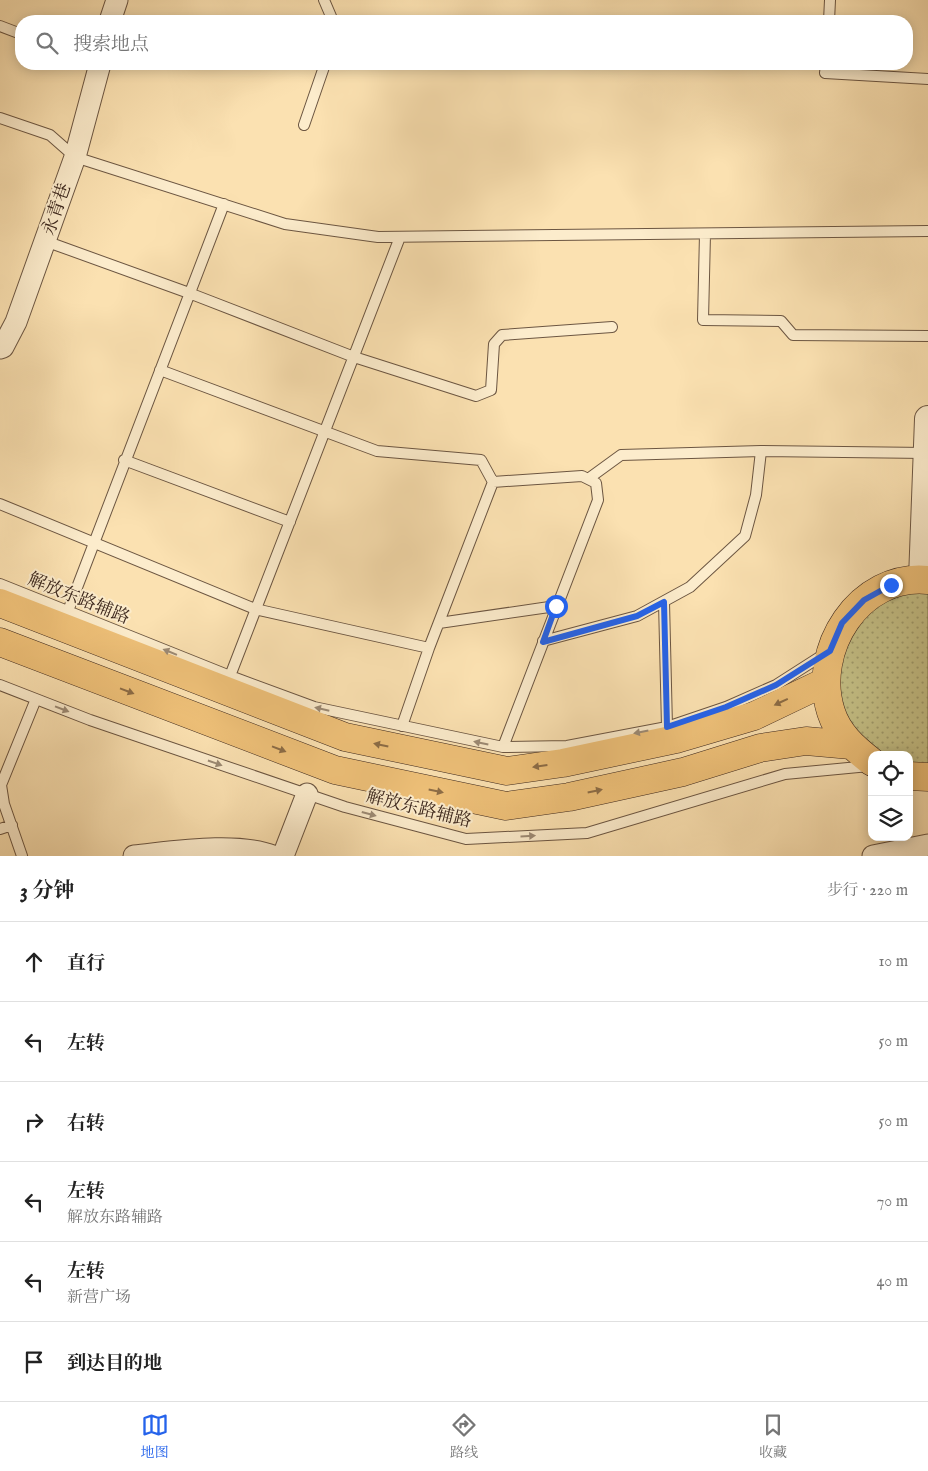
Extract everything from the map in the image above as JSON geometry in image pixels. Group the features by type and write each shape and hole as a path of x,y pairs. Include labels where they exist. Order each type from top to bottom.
{"main road":[{"path":"865,758 839,730 831,712 825,682 830,651 842,623 864,600 891,585 925,580"},
{"path":"0,604 345,738 508,771 563,763 676,739 754,716 825,682"},
{"path":"0,642 335,770 506,806 569,797 683,772 760,748 806,741 865,758"},
{"path":"913,776 928,778"}],"street":[{"path":"112,15 117,0"},
{"name":"永青巷","path":"0,348 3,347 16,322 75,157 98,70"},
{"path":"925,580 928,419"},
{"path":"283,856 307,794"},
{"path":"872,856 928,845"},
{"path":"134,856 182,851 273,856"}],"lane":[{"path":"324,0 330,15"},
{"path":"829,15 830,0"},
{"path":"0,26 15,32"},
{"path":"304,125 323,70"},
{"path":"825,70 825,73 928,79"},
{"path":"0,118 50,136 75,157 285,224 378,237 928,231"},
{"path":"68,611 124,460 224,204"},
{"path":"705,234 703,320 781,321 793,335 928,336"},
{"path":"230,676 400,237"},
{"path":"45,241 189,293 354,357 476,396 491,390 494,344 502,335 612,327"},
{"path":"160,370 377,451 481,460 493,482 429,648 402,726"},
{"path":"588,479 621,455 761,451 927,453"},
{"path":"543,642 637,616 690,587 745,536 756,495 761,451"},
{"path":"124,460 290,522"},
{"path":"493,482 582,476 596,483 598,500 556,606 504,747"},
{"path":"0,504 255,609 429,648"},
{"name":"解放东路辅路","path":"0,584 230,676 314,707 504,747 567,746 667,727 726,707 776,685 830,651"},
{"path":"664,602 667,727"},
{"path":"439,623 556,606"},
{"name":"解放东路辅路","path":"0,685 90,720 345,807 466,840 587,833 784,774 865,758"},
{"path":"22,856 4,804 1,785 36,699"},
{"path":"0,829 12,826"}],"shaded area":[{"path":"928,580 928,777 913,776 913,751 868,751 868,753 851,745 829,651 842,623"}],"route":[{"path":"556,606 543,642 637,616 664,602 667,727 726,707 776,685 830,651 842,623 864,600 891,585"}]}
